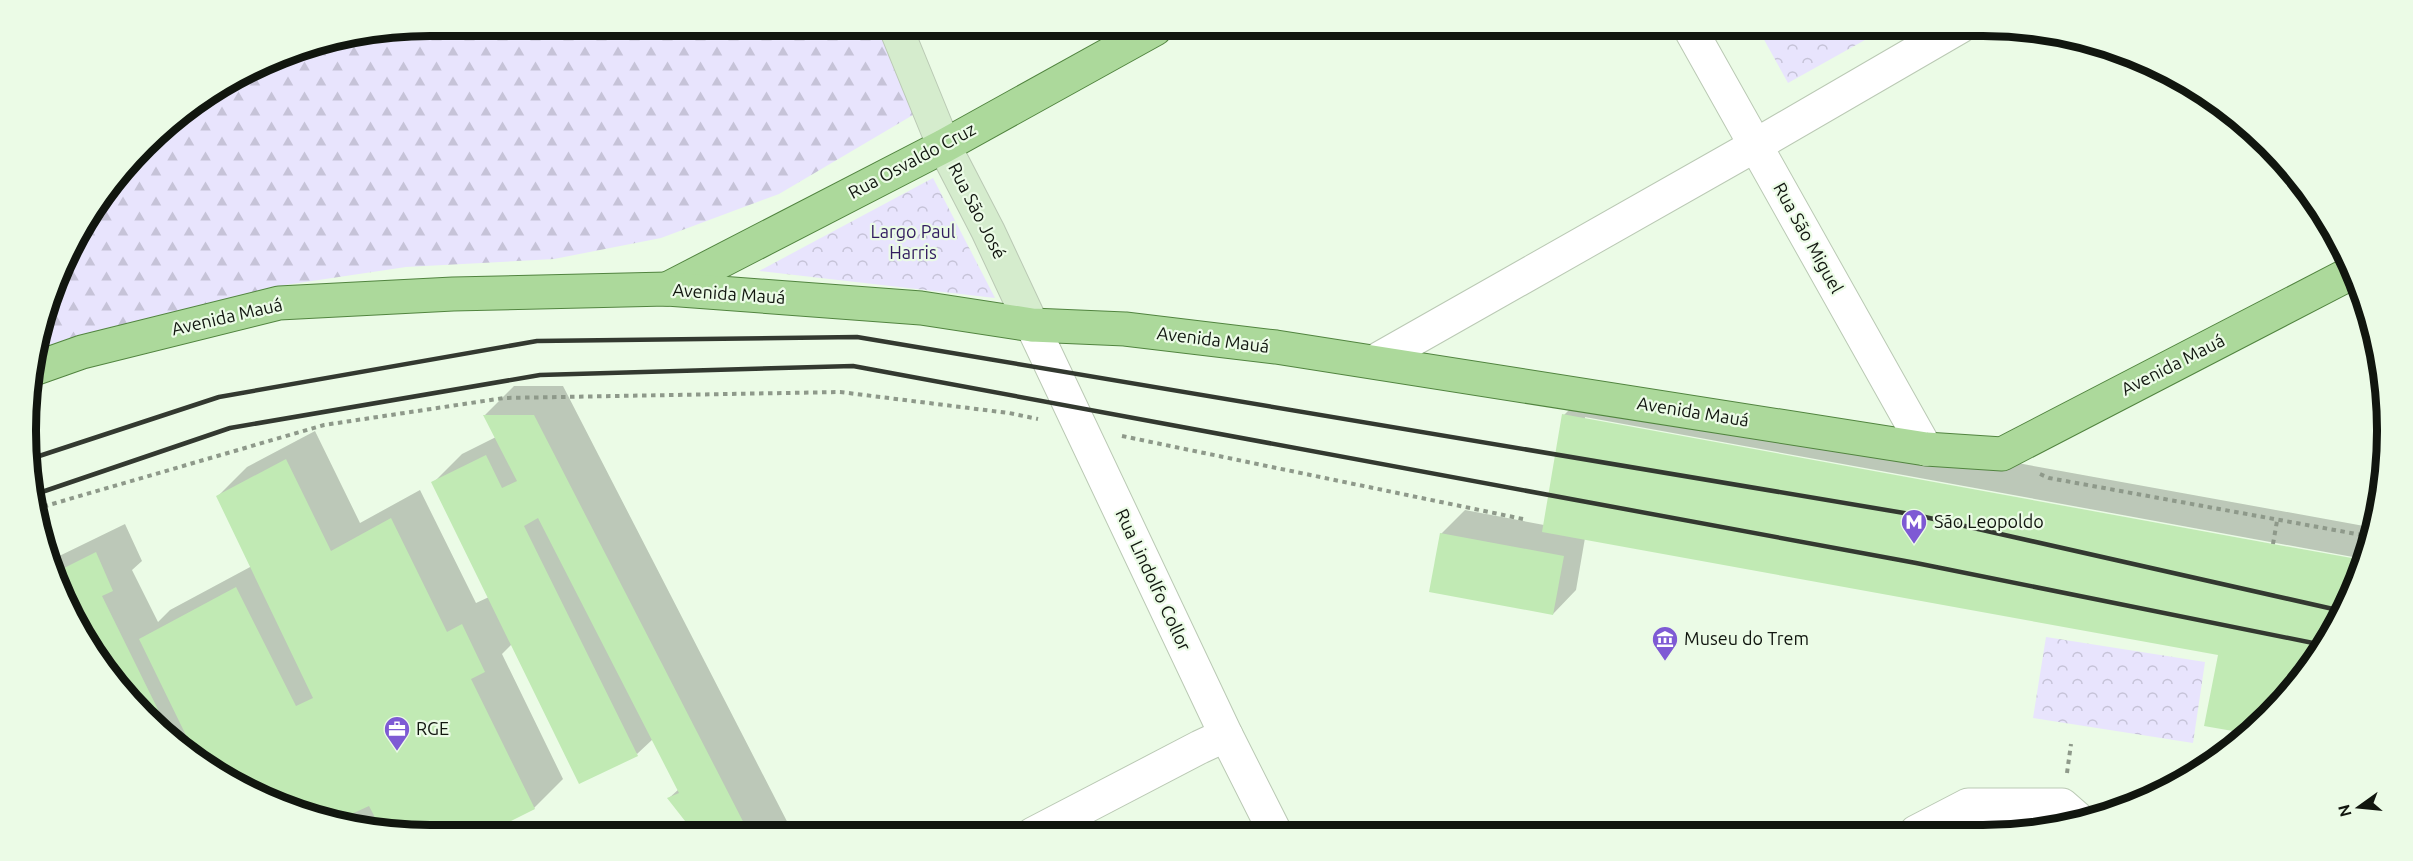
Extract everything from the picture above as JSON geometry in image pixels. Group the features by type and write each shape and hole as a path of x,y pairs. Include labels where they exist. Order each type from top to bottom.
{"main road":[{"name":"Rua Osvaldo Cruz","path":"667,290 944,146 1142,36"},
{"name":"Avenida Mauá","path":"41,367 82,352 279,303 453,294 667,290 921,308 1032,325 1125,329 1276,347 1926,449 2002,454 2345,276"}],"street":[{"name":"Rua São José","path":"899,36 944,146 988,231 1032,325"},
{"name":"Rua São Miguel","path":"1694,36 1926,449"},
{"path":"1375,362 1944,36"},
{"name":"Rua Lindolfo Collor","path":"1032,325 1226,735 1271,825"},
{"path":"1051,825 1226,735"},
{"path":"1929,825 1968,805 2062,805 2073,814"}],"path":[{"path":"44,506 324,425 504,399 840,392 1009,413 1523,519"},
{"path":"2002,454 2049,478 2363,535"},
{"path":"2273,544 2277,521"}],"green space":[{"path":"894,36 913,115 779,194 661,238 554,259 406,267 285,285 126,330 43,357 49,328 77,256 102,211 134,170 170,134 211,102 280,66 328,49 379,39 405,37"},
{"path":"1762,36 1872,36 1788,83"},
{"name":"Largo Paul Harris","path":"933,178 995,298 759,271"},
{"path":"2046,637 2205,662 2193,743 2033,718"}],"building":[{"path":"1562,414 2355,559 2336,605 2311,650 2279,691 2237,732 2204,726 2218,655 1542,532"},
{"path":"483,415 534,415 745,825 688,825 667,798 679,793 538,518 524,526 638,756 579,784 431,482 486,455 502,488 517,481"},
{"path":"286,459 331,551 391,518 447,632 462,624 485,672 471,679 535,809 503,825 379,822 369,806 348,816 328,812 280,795 233,772 190,743 139,639 236,587 296,706 313,698 216,496"},
{"path":"1440,533 1564,556 1553,615 1429,592"},
{"path":"96,552 113,591 102,596 163,720 134,691 102,650 77,605 62,569"}],"railway":[{"path":"37,457 219,397 537,341 857,337 1916,515 2334,609"},
{"path":"41,492 230,428 540,375 853,366 1916,563 2315,643"}],"place":[{"name":"São Leopoldo","path":"1914,545"},
{"name":"Museu do Trem","path":"1665,662"},
{"name":"RGE","path":"397,752"}]}
